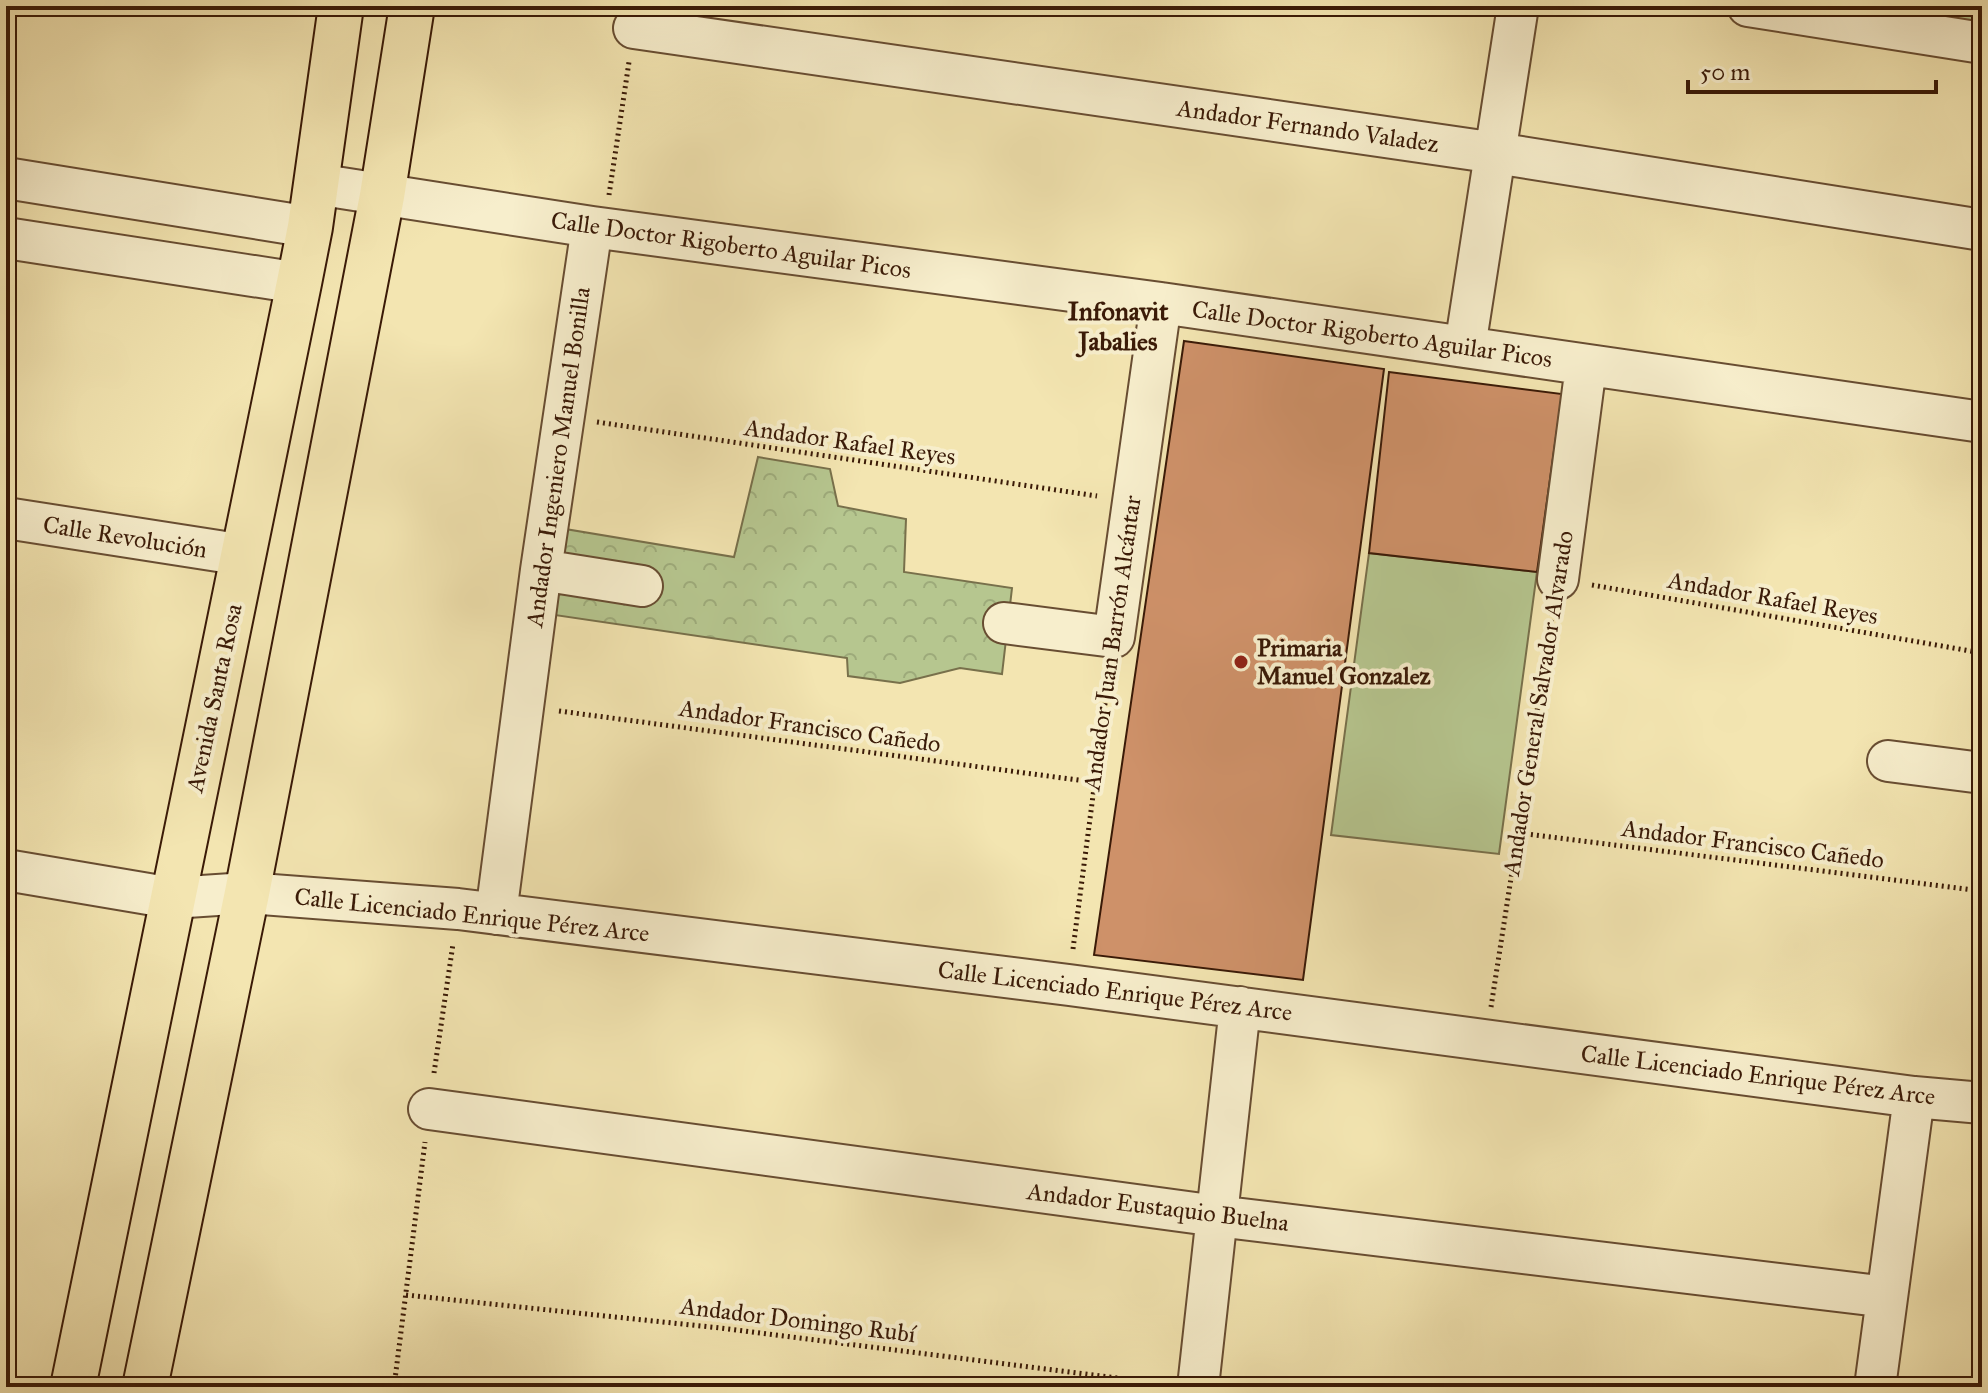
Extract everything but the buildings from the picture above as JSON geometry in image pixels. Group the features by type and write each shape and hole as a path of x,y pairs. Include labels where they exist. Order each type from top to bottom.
{"main road":[{"name":"Avenida Santa Rosa","path":"73,1387 310,227 341,6"},
{"path":"145,1387 247,893 382,196 412,6"}],"street":[{"path":"1465,347 1518,6"},
{"path":"1748,6 1982,43"},
{"name":"Andador Fernando Valadez","path":"634,28 1496,153 1982,230"},
{"path":"6,178 310,227"},
{"name":"Calle Doctor Rigoberto Aguilar Picos","path":"316,184 592,227 1161,303 1982,422"},
{"name":"Andador Ingeniero Manuel Bonilla","path":"496,914 541,570 592,227"},
{"path":"6,238 299,283"},
{"name":"Andador Juan Barrón Alcántar","path":"1114,637 1161,303"},
{"name":"Andador General Salvador Alvarado","path":"1558,579 1586,366"},
{"name":"Calle Revolución","path":"6,518 244,555"},
{"path":"541,570 642,586"},
{"path":"1004,623 1114,637"},
{"path":"1888,761 1982,773"},
{"name":"Calle Licenciado Enrique Pérez Arce","path":"6,870 172,898 247,893 458,909 1240,1007 1914,1097 1982,1103"},
{"path":"1184,1386 1217,1216 1240,1007"},
{"path":"1875,1387 1914,1097"},
{"name":"Andador Eustaquio Buelna","path":"429,1109 1217,1216 1887,1297"}],"path":[{"path":"592,227 607,210 634,28"},
{"name":"Andador Rafael Reyes","path":"564,417 1131,500"},
{"name":"Andador Rafael Reyes","path":"1558,579 1982,653"},
{"name":"Andador General Salvador Alvarado","path":"1486,1040 1558,579"},
{"name":"Andador Juan Barrón Alcántar","path":"1069,985 1114,637"},
{"name":"Andador Francisco Cañedo","path":"522,706 1093,782"},
{"name":"Andador Francisco Cañedo","path":"1519,833 1982,891"},
{"name":"Andador Domingo Rubí","path":"406,1295 720,1328 1184,1386"}],"green space":[{"path":"1837,6 1982,6 1982,37"},
{"path":"758,457 830,469 838,506 906,519 904,572 1012,588 1002,674 960,668 900,683 848,676 847,658 541,613 553,527 734,557"},
{"path":"1369,553 1537,572 1499,854 1331,835"}],"place":[{"name":"Primaria Manuel Gonzalez","path":"1241,662"}],"district":[{"name":"Infonavit Jabalies","path":"1118,326"}]}
